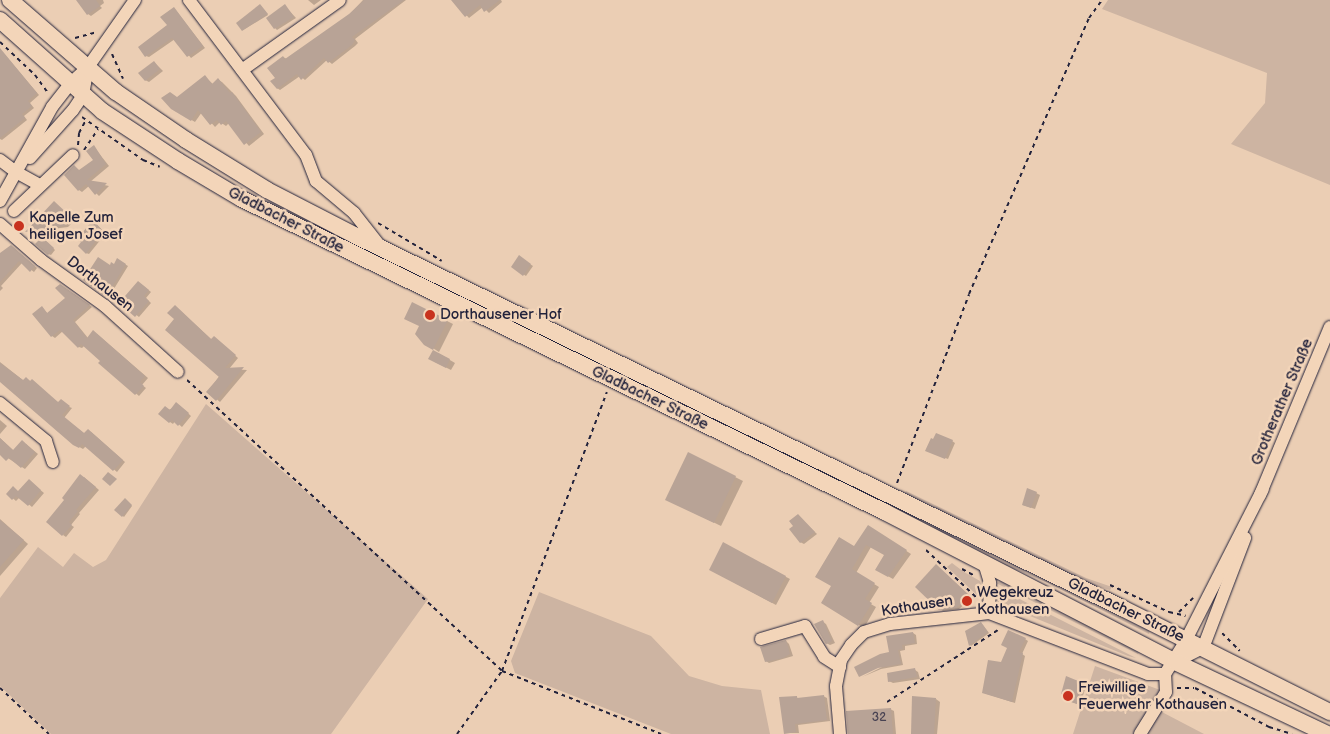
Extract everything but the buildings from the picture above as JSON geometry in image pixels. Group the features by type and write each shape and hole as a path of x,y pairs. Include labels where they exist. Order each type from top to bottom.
{"main road":[{"name":"Gladbacher Straße","path":"10,0 65,49 125,98 227,166 267,190 381,248 1203,648 1330,712"},
{"name":"Gladbacher Straße","path":"0,20 83,95 143,140 267,211 984,563 1170,668 1327,734"}],"street":[{"path":"0,201 57,100 88,67 135,0"},
{"path":"189,0 306,156 316,181 354,213 381,248"},
{"path":"242,70 340,0"},
{"path":"16,172 60,125 83,95 88,67"},
{"path":"14,211 39,185 75,154"},
{"path":"0,160 39,185"},
{"name":"Dorthausen","path":"0,224 41,260 106,306 178,372"},
{"name":"Grotherather Straße","path":"1170,668 1263,489 1327,349 1330,327"},
{"path":"0,403 46,441 54,462"},
{"name":"Grotherather Straße","path":"1203,648 1263,489"},
{"path":"984,563 990,583 989,608"},
{"name":"Kothausen","path":"840,734 836,686 841,660 850,645 864,632 890,624 989,608 1010,620 1148,674 1170,668"},
{"path":"761,639 805,626 824,657 840,667"},
{"path":"1140,734 1166,692 1170,668 1203,648"}],"path":[{"path":"896,486 969,294 1089,18 1102,0"},
{"path":"65,49 75,38 103,29"},
{"path":"0,42 35,75 45,91 57,100"},
{"path":"86,120 79,133 75,154 82,153 98,129"},
{"path":"178,372 502,672 661,734"},
{"path":"457,734 502,672 607,392"},
{"path":"923,547 989,608"},
{"path":"1169,612 1179,613 1187,607 1194,596"},
{"path":"887,702 958,658 1010,620"},
{"path":"1188,684 1269,727 1292,734"},
{"path":"0,688 49,734"},
{"path":"1167,688 1194,688"}],"shaded area":[{"path":"1108,0 1330,0 1330,185 1231,144 1265,103 1267,73 1102,9"},
{"path":"206,404 428,599 331,734 51,734 0,686 0,598 38,547 63,567 74,553 93,567 106,560"},
{"path":"906,491 1086,578 1112,587 1110,590 1086,583 904,495"},
{"path":"935,525 1150,629 1149,634 1048,583 993,560 933,529"},
{"path":"952,563 980,581 982,586 978,596 947,567"},
{"path":"1001,581 1139,651 1138,654 996,583"},
{"path":"994,588 998,588 1136,658 1008,607 999,606"},
{"path":"539,592 651,636 689,676 722,686 761,690 770,734 671,734 515,673 511,661"},
{"path":"1095,666 1171,694 1160,711 1204,734 1073,734"}],"place":[{"name":"Kapelle Zum heiligen Josef","path":"19,226"},
{"name":"Dorthausener Hof","path":"430,315"},
{"name":"Wegekreuz Kothausen","path":"967,601"},
{"name":"Freiwillige Feuerwehr Kothausen","path":"1068,696"}]}
